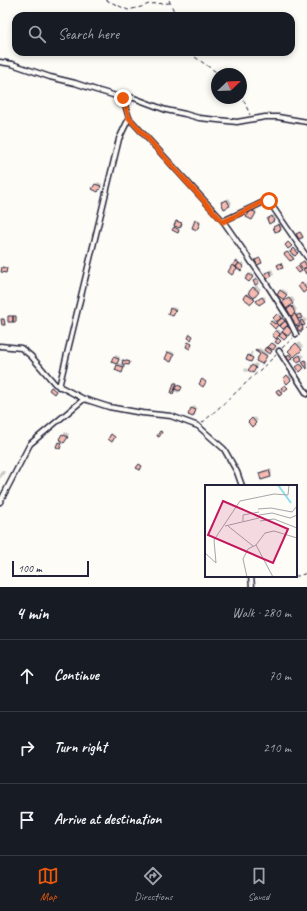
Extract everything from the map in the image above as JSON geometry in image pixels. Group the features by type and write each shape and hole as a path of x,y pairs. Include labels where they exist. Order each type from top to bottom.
{"street":[{"path":"0,62 12,64 50,77 123,98 134,98 166,110 198,118 237,122 265,117 278,117 307,122"},
{"path":"123,98 129,118 223,222 266,283 287,316 296,334"},
{"path":"59,387 119,139 129,118"},
{"path":"223,222 268,200 307,257"},
{"path":"0,346 21,348 31,356 55,384 84,399 116,408 142,413 171,416 198,426 224,449 237,472 242,485"},
{"path":"280,352 307,394"},
{"path":"0,502 30,444 84,399"},
{"path":"251,577 252,587"}],"path":[{"path":"106,0 128,10 149,4 170,3"},
{"path":"168,0 174,12"},
{"path":"193,56 211,68"},
{"path":"245,104 251,119"},
{"path":"198,426 280,352 296,334 307,328"},
{"path":"297,576 307,573"}],"building":[{"path":"95,184 101,186 98,192 92,189"},
{"path":"227,200 230,206 224,209 221,202"},
{"path":"251,210 256,213 252,220 246,217"},
{"path":"272,216 274,221 269,224 267,219"},
{"path":"195,220 200,223 197,230 192,228"},
{"path":"176,221 182,223 180,228 174,226"},
{"path":"279,224 281,230 275,232 273,227"},
{"path":"174,227 179,230 178,233 172,230"},
{"path":"300,232 303,237 299,239 296,234"},
{"path":"288,242 292,246 288,249 285,245"},
{"path":"294,248 298,253 295,256 290,252"},
{"path":"287,252 294,259 290,261 284,254"},
{"path":"260,258 262,263 257,265 255,260"},
{"path":"236,261 239,263 236,267 233,265"},
{"path":"304,261 307,267 302,269 299,264"},
{"path":"239,263 244,267 241,271 236,267"},
{"path":"281,263 283,268 279,269 277,265"},
{"path":"232,265 237,268 232,275 228,272"},
{"path":"298,266 302,271 299,273 295,268"},
{"path":"2,267 7,268 6,273 1,272"},
{"path":"307,267 307,273 306,274 303,269"},
{"path":"270,271 272,276 267,279 265,273"},
{"path":"249,274 253,277 249,282 245,279"},
{"path":"257,279 259,283 255,285 253,281"},
{"path":"302,283 307,290 303,293 298,286"},
{"path":"253,287 259,292 254,298 248,293"},
{"path":"280,290 287,295 284,300 277,295"},
{"path":"246,294 255,300 251,304 243,298"},
{"path":"262,297 265,301 259,305 256,301"},
{"path":"289,298 293,304 286,309 282,302"},
{"path":"292,306 295,313 291,316 287,309"},
{"path":"170,308 176,311 173,316 168,314"},
{"path":"277,314 281,318 276,322 273,318"},
{"path":"295,314 300,324 296,326 291,316"},
{"path":"300,314 302,318 298,319 296,316"},
{"path":"8,316 13,316 13,322 8,322"},
{"path":"13,316 16,316 16,322 13,322"},
{"path":"282,318 285,321 279,326 276,323"},
{"path":"1,319 4,319 5,325 2,325"},
{"path":"302,320 305,325 302,326 300,321"},
{"path":"271,321 278,325 275,329 269,323"},
{"path":"285,321 288,325 283,329 280,326"},
{"path":"302,325 303,329 299,331 297,327"},
{"path":"287,326 292,331 288,336 282,332"},
{"path":"276,330 280,334 276,339 272,335"},
{"path":"282,332 287,337 284,340 279,336"},
{"path":"190,334 193,336 191,340 188,338"},
{"path":"278,338 281,341 278,344 275,342"},
{"path":"188,342 192,344 190,349 186,347"},
{"path":"272,343 276,346 273,350 268,347"},
{"path":"296,343 302,350 294,357 288,351"},
{"path":"266,347 272,351 270,354 264,350"},
{"path":"256,349 267,356 262,364 256,361 260,354 255,351"},
{"path":"168,352 174,355 171,362 165,359"},
{"path":"289,354 292,358 289,361 286,357"},
{"path":"248,355 253,358 251,362 246,360"},
{"path":"300,355 302,360 297,362 295,358"},
{"path":"113,357 119,359 117,364 111,362"},
{"path":"123,360 130,362 129,365 122,364"},
{"path":"305,360 307,363 307,369 302,362"},
{"path":"300,364 304,368 300,372 296,367"},
{"path":"117,365 124,367 122,373 115,370"},
{"path":"252,365 256,368 253,373 248,370"},
{"path":"287,375 291,380 287,384 283,379"},
{"path":"202,379 206,382 203,387 199,384"},
{"path":"174,383 177,383 173,394 171,393"},
{"path":"177,385 182,387 180,391 175,389"},
{"path":"285,385 288,388 283,392 281,388"},
{"path":"51,387 56,391 54,394 49,390"},
{"path":"279,389 282,394 279,396 276,391"},
{"path":"191,408 196,410 193,417 188,415"},
{"path":"252,418 256,423 252,427 248,422"},
{"path":"160,431 162,432 159,437 157,436"},
{"path":"62,434 68,437 64,443 59,439"},
{"path":"111,434 115,437 112,442 108,439"},
{"path":"58,442 62,443 60,449 56,447"},
{"path":"139,464 142,466 140,470 136,468"},
{"path":"269,470 271,477 261,480 259,473"}],"route":[{"path":"123,98 129,118 223,222 267,200 269,201"}]}
